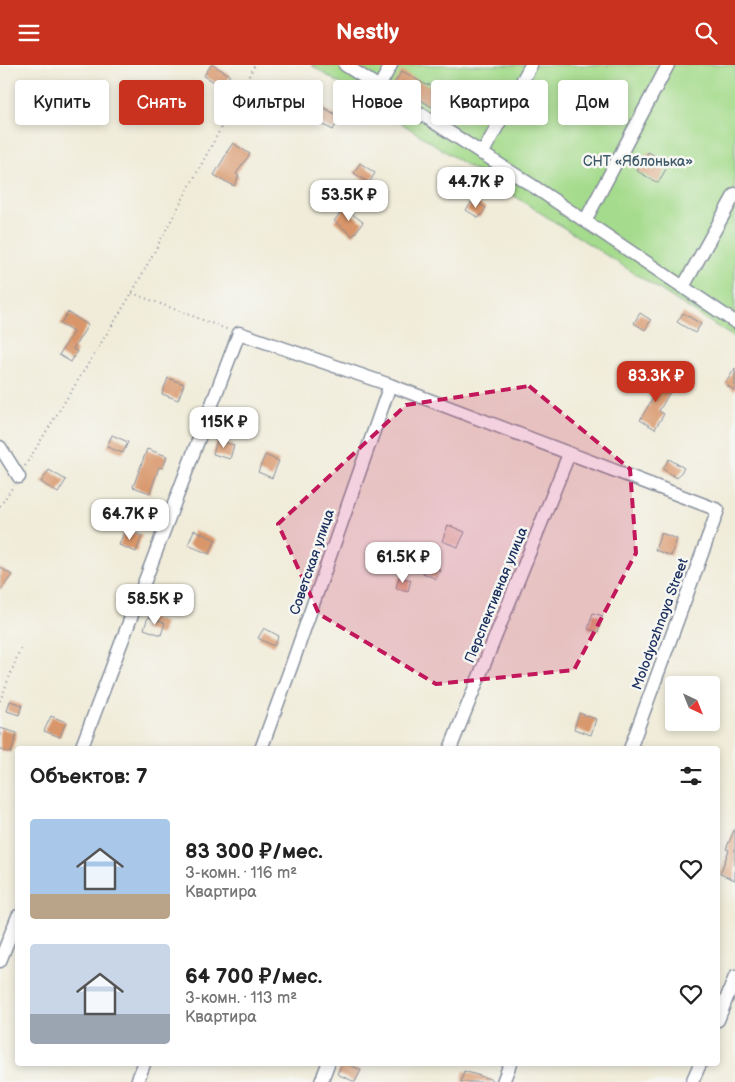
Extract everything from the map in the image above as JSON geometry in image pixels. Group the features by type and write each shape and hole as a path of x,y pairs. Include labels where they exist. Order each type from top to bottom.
{"street":[{"path":"345,65 368,80"},
{"path":"383,80 391,65"},
{"path":"482,154 531,65"},
{"path":"585,221 668,65"},
{"path":"421,114 735,322"},
{"path":"683,287 735,194"},
{"path":"82,746 239,333 390,385 569,453"},
{"name":"Советская улица","path":"262,746 295,658 390,385"},
{"path":"0,447 18,477"},
{"name":"Molodyozhnaya Street","path":"569,453 718,510 631,746"},
{"name":"Перспективная улица","path":"451,746 569,453"},
{"path":"0,961 15,923"},
{"path":"720,1015 735,977"},
{"path":"137,1082 143,1066"},
{"path":"321,1082 327,1066"},
{"path":"502,1082 509,1066"},
{"path":"692,1082 699,1066"}],"path":[{"path":"0,506 132,293 255,65"},
{"path":"132,293 239,333"},
{"path":"0,701 21,647"}],"highlighted area":[{"path":"529,386 630,469 636,553 574,670 436,684 319,614 278,524 406,405"}],"green space":[{"name":"СНТ «Яблонька»","path":"311,65 735,65 735,338 404,125 421,125 421,80 334,80"}],"building":[{"path":"211,65 230,75 227,80 214,80 214,82 204,76"},
{"path":"402,71 418,80 396,80"},
{"path":"421,82 431,86 431,106 421,100"},
{"path":"323,107 333,113 333,125 336,125 333,130 323,125"},
{"path":"233,143 250,154 236,174 239,176 234,186 214,175"},
{"path":"648,152 669,164 658,183 637,171"},
{"path":"360,163 375,173 369,183 354,173"},
{"path":"473,200 486,208 479,218 466,210"},
{"path":"344,208 363,222 353,236 334,221"},
{"path":"68,312 88,325 73,349 77,351 71,362 59,355 73,332 60,324"},
{"path":"640,313 651,320 645,330 634,323"},
{"path":"683,313 701,324 695,333 677,322"},
{"path":"735,368 735,391 725,384"},
{"path":"168,378 184,384 178,400 162,394"},
{"path":"657,378 673,387 659,411 664,414 655,429 640,420 654,396 649,393"},
{"path":"112,435 128,442 123,453 107,447"},
{"path":"217,440 234,445 230,459 213,454"},
{"path":"147,449 167,456 163,468 159,467 150,493 133,487"},
{"path":"265,455 279,461 272,478 258,472"},
{"path":"669,459 684,468 677,478 663,469"},
{"path":"49,470 66,480 58,493 41,482"},
{"path":"448,525 465,532 458,547 442,541"},
{"path":"125,529 142,536 136,552 119,545"},
{"path":"194,530 216,540 209,554 188,545"},
{"path":"661,533 677,539 671,556 655,550"},
{"path":"426,565 440,570 436,579 423,573"},
{"path":"0,567 12,575 0,591"},
{"path":"399,577 411,580 408,591 396,588"},
{"path":"593,613 603,616 598,632 588,629"},
{"path":"148,617 165,623 161,635 144,629"},
{"path":"264,628 279,636 274,646 258,638"},
{"path":"10,701 22,705 19,715 7,711"},
{"path":"579,713 596,719 591,735 574,729"},
{"path":"51,716 66,722 60,737 44,731"},
{"path":"0,728 17,733 11,753 0,750"},
{"path":"735,828 735,880 720,874 729,850 726,849"},
{"path":"341,1066 352,1066 361,1070 355,1082 337,1074"},
{"path":"464,1071 493,1080 493,1082 461,1082"}]}
